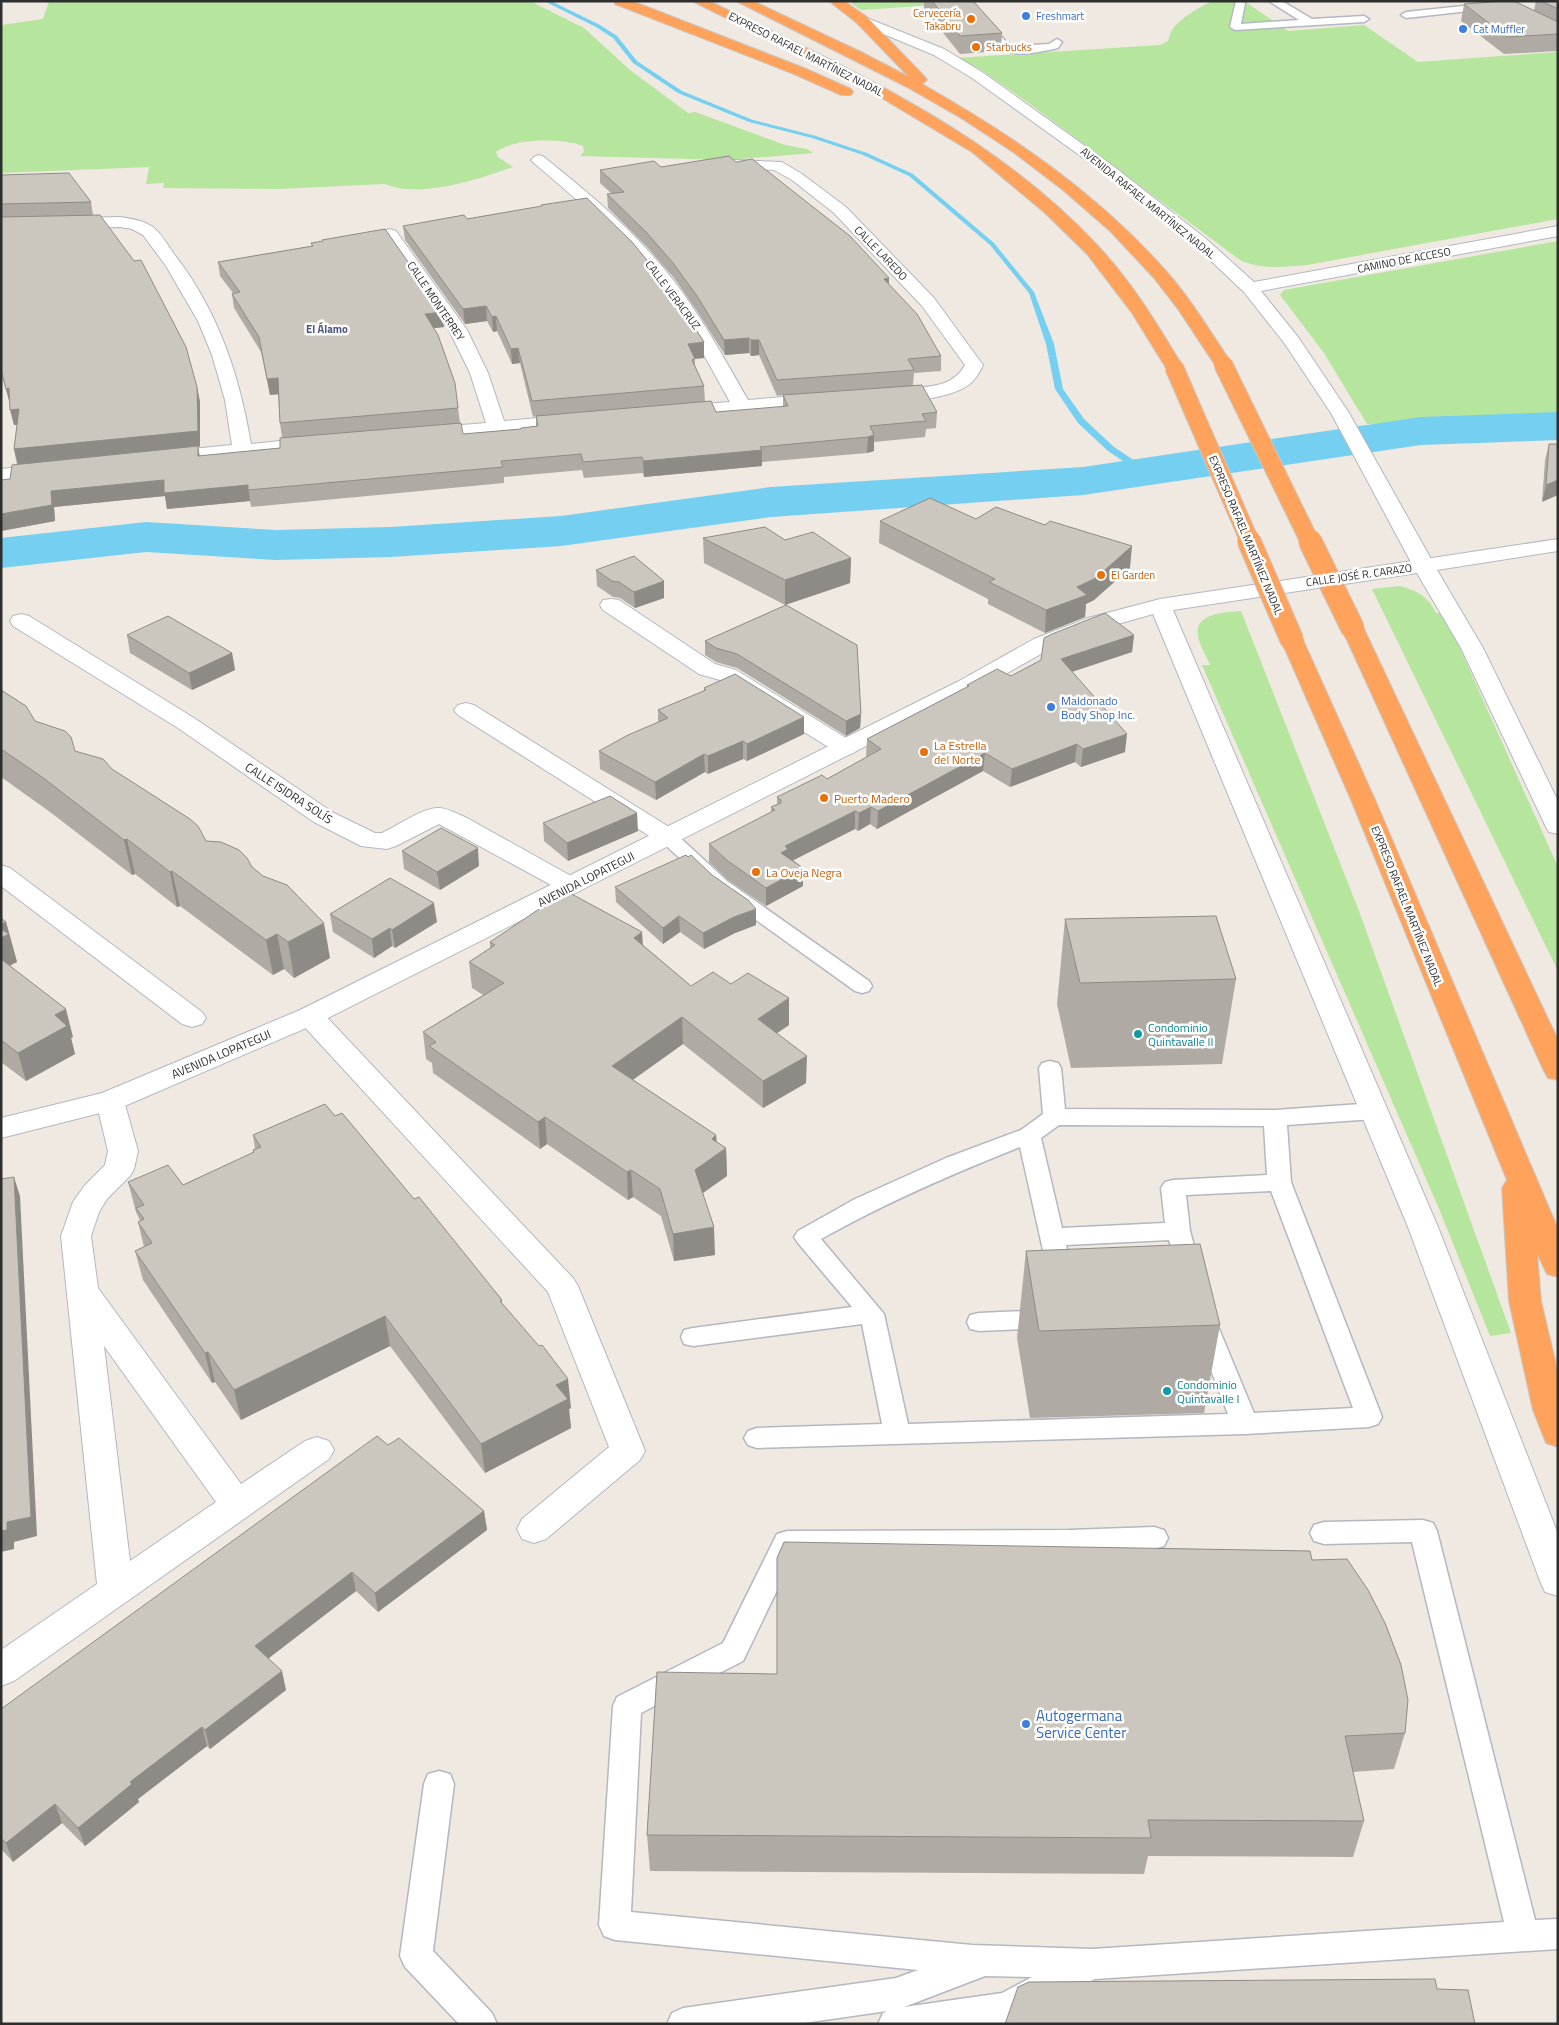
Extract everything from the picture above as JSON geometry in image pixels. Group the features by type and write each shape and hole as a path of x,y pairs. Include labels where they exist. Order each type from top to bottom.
{"highway":[{"path":"620,1 799,71 860,99"},
{"name":"EXPRESO RAFAEL MARTÍNEZ NADAL","path":"698,1 860,79 977,149 1050,209 1093,250 1140,310 1174,367 1364,802 1558,1266"},
{"name":"EXPRESO RAFAEL MARTÍNEZ NADAL","path":"742,1 855,54 933,94 978,120 1033,158 1101,214 1160,275 1223,364 1353,629 1558,1071"},
{"path":"835,1 862,20 933,94"},
{"path":"822,7 903,62"},
{"path":"894,115 977,149"},
{"path":"1515,1167 1526,1300 1550,1410 1558,1434"}],"street":[{"path":"1492,4 1558,35"},
{"name":"AVENIDA RAFAEL MARTÍNEZ NADAL","path":"862,20 939,52 977,75 1112,172 1200,241 1250,288 1292,341 1340,413 1424,566 1472,648 1558,827"},
{"name":"CALLE VERACRUZ","path":"539,160 600,210 654,267 697,326 742,406"},
{"name":"CALLE LAREDO","path":"734,165 777,165 797,177 840,210 928,302 974,365 966,378 950,388 868,397"},
{"path":"1,225 120,222 137,226 149,232 174,265 207,321 221,356 234,400 242,450"},
{"name":"CAMINO DE ACCESO","path":"1250,288 1558,231"},
{"name":"CALLE MONTERREY","path":"390,234 458,330 479,373 497,428"},
{"path":"663,413 839,399"},
{"path":"409,435 585,420"},
{"path":"143,460 340,441"},
{"path":"1,475 64,468"},
{"name":"CALLE JOSÉ R. CARAZO","path":"1160,605 1558,545"},
{"path":"611,605 707,669 728,675 846,748"},
{"path":"1160,605 1424,1227 1558,1581"},
{"name":"AVENIDA LOPATEGUI","path":"1,1128 110,1101 310,1016 846,748 967,686 1042,644 1096,623 1160,605"},
{"name":"CALLE ISIDRA SOLÍS","path":"21,621 186,723 322,817 370,841 387,841 438,815 458,822 571,886"},
{"path":"466,710 668,838"},
{"path":"1,873 192,1018"},
{"path":"310,1016 562,1286 628,1451 534,1529"},
{"path":"110,1101 123,1151 119,1169 96,1192 84,1210 76,1236 115,1590"},
{"path":"82,1292 237,1505"},
{"path":"1,1670 317,1450"}],"lane":[{"path":"1274,1 1310,22"},
{"path":"1434,1 1451,10"},
{"path":"1240,3 1236,27 1364,19"},
{"path":"1406,15 1492,4"},
{"path":"991,31 1002,45 1008,49 1044,48 1054,46 1057,42"},
{"path":"668,838 720,884 862,986"},
{"path":"1050,1068 1054,1117"},
{"path":"897,1434 872,1314 806,1237 863,1205 954,1164 1029,1135 1054,1117 1275,1118 1375,1111"},
{"path":"757,1438 1245,1424 1369,1417 1279,1182 1275,1118"},
{"path":"978,1322 1069,1318 1053,1237 1029,1135"},
{"path":"1245,1424 1194,1307 1178,1231 1174,1188 1279,1182"},
{"path":"1053,1237 1178,1231"},
{"path":"693,1337 872,1314"},
{"path":"1324,1533 1423,1531 1523,1936"},
{"path":"1154,1538 1068,1541 787,1542 733,1652 627,1706 615,1925 985,1960 1092,1964 1558,1934"},
{"path":"439,1784 416,1956 481,2024"},
{"path":"683,2024 896,1994 985,1960"},
{"path":"894,2024 1005,2008 1092,1964"}],"green space":[{"path":"49,1 530,1 584,28 630,70 688,113 695,112 785,145 807,149 813,153 728,160 580,156 584,152 583,146 574,143 551,141 526,142 504,147 496,152 498,157 513,167 467,182 449,186 415,189 399,188 385,184 277,189 163,188 164,183 146,184 149,167 1,173 1,25 43,19"},
{"path":"848,1 994,1 861,10"},
{"path":"1213,1 1244,1 1288,31 1364,25 1418,62 1558,52 1558,219 1307,265 1273,267 1248,263 1240,260 1026,101 978,68 956,58 1160,45 1168,41 1172,30 1185,17"},
{"path":"1558,241 1558,417 1367,424 1324,353 1280,295 1284,290"},
{"path":"1400,586 1426,598 1436,613 1444,613 1558,867 1558,971 1372,589"},
{"path":"1241,611 1359,911 1511,1333 1490,1336 1440,1211 1202,665 1210,665 1198,635 1198,628 1201,622 1220,613"}],"building":[{"path":"932,1 973,1 1002,33 960,36"},
{"path":"1514,1 1558,22 1558,34 1507,37 1464,4"},
{"path":"1541,1 1558,1 1558,9"},
{"path":"729,156 736,162 752,159 850,236 889,278 884,279 917,314 941,356 908,359 914,370 777,380 759,340 751,340 749,338 724,340 697,296 673,263 647,233 607,194 624,192 600,170 654,161 661,167"},
{"path":"69,173 91,202 1,204 1,175"},
{"path":"587,198 632,242 669,287 704,342 688,344 695,359 692,360 704,386 532,401 518,348 511,349 496,316 492,317 486,306 463,309 403,226 464,215 467,219"},
{"path":"100,215 134,261 141,260 186,347 197,387 198,431 14,449 19,409 10,410 9,388 6,389 1,370 1,217"},
{"path":"385,229 443,312 425,314 438,335 455,383 458,408 280,423 278,378 267,379 259,337 232,294 240,292 218,262 313,246 311,243 322,240"},
{"path":"922,385 937,412 922,414 926,421 870,426 874,435 868,437 760,447 762,450 643,461 642,457 583,462 581,454 501,461 503,467 248,490 248,485 164,493 164,480 51,491 52,505 1,514 1,480 10,479 12,465 198,446 198,456 280,448 280,438 461,423 463,434 521,429 538,426 536,416 711,401 716,412 788,406 783,395"},
{"path":"1549,444 1558,444 1558,480 1546,485"},
{"path":"930,498 976,519 996,507 1045,525 1050,521 1132,546 1096,578 1077,587 1087,595 1046,610 989,582 995,579 880,521"},
{"path":"765,527 785,540 813,532 851,558 785,580 703,538"},
{"path":"634,556 664,581 634,592 619,582 612,581 596,570"},
{"path":"786,605 857,645 861,714 846,721 737,654 716,648 705,641"},
{"path":"1105,613 1134,635 1061,659 1127,734 1083,749 1077,744 1012,769 985,753 878,811 871,807 859,813 855,811 785,846 788,849 781,853 803,868 766,888 728,861 709,844 775,810 771,807 781,803 781,800 777,797 822,775 827,779 881,749 867,739 969,686 967,685 997,669 1011,676 1041,660 1044,638"},
{"path":"168,616 232,653 189,673 127,635"},
{"path":"735,674 804,717 747,744 743,741 708,756 704,754 655,782 599,751 628,735 668,718 658,710 706,690 704,688"},
{"path":"1,690 26,706 35,721 65,731 71,737 75,751 103,759 112,769 190,819 198,826 206,841 221,842 239,850 252,867 263,876 287,885 324,923 288,942 277,934 266,940 127,839 124,840 42,777 1,749"},
{"path":"610,796 637,813 567,843 543,823"},
{"path":"441,828 478,848 437,872 402,851"},
{"path":"686,855 688,857 691,855 712,875 748,900 756,909 734,917 703,933 679,916 663,928 615,887"},
{"path":"390,878 434,903 392,930 390,928 372,939 330,914"},
{"path":"566,891 642,932 634,938 691,986 713,972 731,984 748,973 789,998 758,1019 807,1056 763,1081 682,1017 612,1066 716,1135 712,1139 726,1148 695,1170 714,1227 673,1234 660,1189 631,1170 627,1172 545,1117 538,1122 429,1046 436,1042 423,1032 504,983 469,962 495,945 490,942"},
{"path":"1216,916 1236,979 1080,983 1065,919"},
{"path":"1,929 9,934 1,938"},
{"path":"1,959 66,1009 55,1015 67,1026 18,1053 1,1040"},
{"path":"325,1104 335,1116 342,1113 414,1199 419,1197 502,1300 500,1301 539,1346 542,1345 568,1379 556,1385 568,1399 481,1444 385,1316 234,1390 208,1352 205,1353 135,1251 152,1243 138,1222 144,1219 136,1208 144,1205 128,1182 168,1165 183,1185 261,1147 253,1135"},
{"path":"14,1177 31,1517 7,1522 7,1530 1,1531 1,1179"},
{"path":"1200,1244 1220,1325 1039,1331 1026,1251"},
{"path":"377,1436 388,1445 399,1438 484,1511 375,1593 352,1572 255,1646 282,1671 205,1730 202,1727 130,1782 132,1784 78,1828 55,1804 6,1843 1,1838 1,1709"},
{"name":"Autogermana Service Center","path":"784,1542 1310,1551 1312,1560 1347,1559 1368,1590 1385,1623 1401,1665 1408,1700 1405,1733 1345,1736 1364,1821 1148,1820 1151,1838 647,1835 657,1672 777,1674 777,1558"},
{"path":"1435,1979 1437,1989 1468,1990 1475,2024 1005,2024 1018,1987 1029,1982"}],"waterway":[{"path":"546,1 598,26 615,37 635,62 680,92 751,121 814,137 865,154 911,175 992,244 1032,293 1050,344 1059,389 1081,421 1111,449 1144,471"},
{"path":"1,553 146,537 276,545 391,542 561,531 771,502 1083,481 1421,431 1558,426"}],"place":[{"name":"Freshmart","path":"1026,16"},
{"name":"Cervecería Takabru","path":"971,19"},
{"name":"Cat Muffler","path":"1463,29"},
{"name":"Starbucks","path":"976,47"},
{"name":"El Garden","path":"1101,575"},
{"name":"Maldonado Body Shop Inc.","path":"1051,707"},
{"name":"La Estrella del Norte","path":"924,752"},
{"name":"Puerto Madero","path":"824,798"},
{"name":"La Oveja Negra","path":"756,872"},
{"name":"Condominio Quintavalle II","path":"1138,1034"},
{"name":"Condominio Quintavalle I","path":"1167,1391"},
{"name":"Autogermana Service Center","path":"1026,1724"}],"district":[{"name":"El Álamo","path":"327,329"}]}
